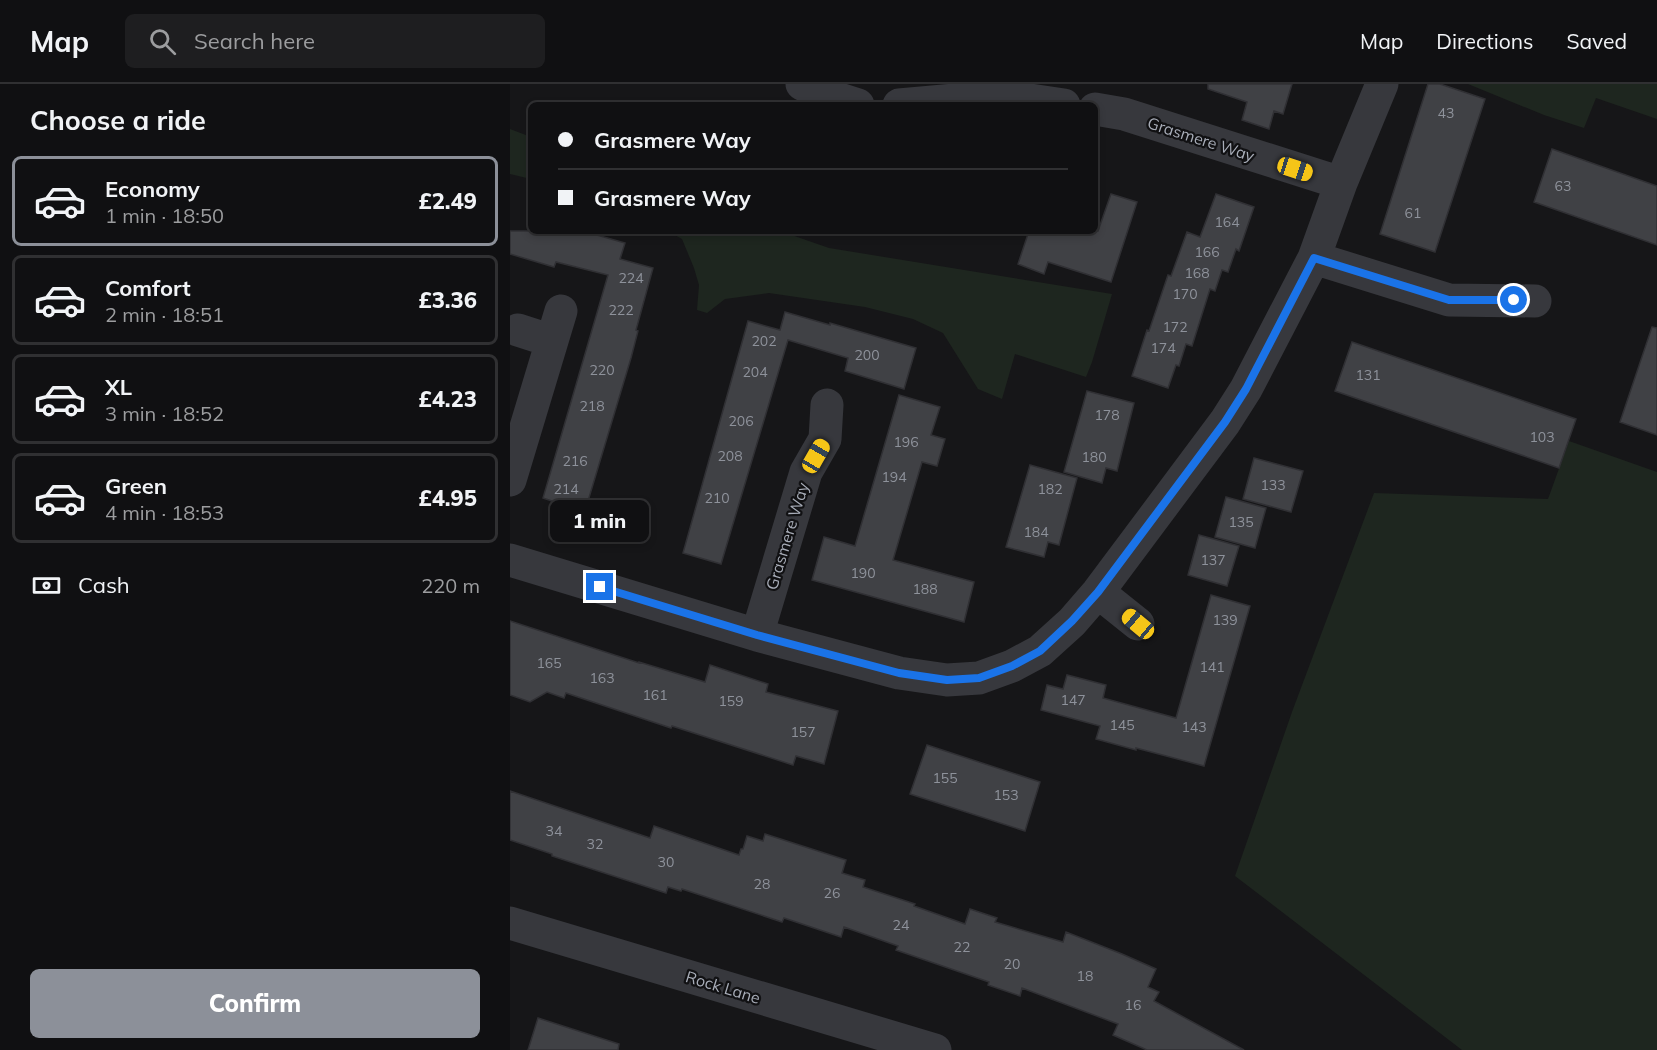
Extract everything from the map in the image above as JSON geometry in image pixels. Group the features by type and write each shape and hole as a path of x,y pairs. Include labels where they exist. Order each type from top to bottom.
{"street":[{"path":"802,84 849,102"},
{"path":"510,560 757,635 899,673 947,680 979,678 1012,666 1040,651 1098,592 1225,422 1246,389 1314,258 1341,183 1382,84"},
{"path":"931,102 976,98 1016,98 1043,102"},
{"name":"Grasmere Way","path":"1098,110 1124,114 1341,183"},
{"path":"1314,258 1449,300 1535,300"},
{"path":"510,480 557,326 518,330"},
{"name":"Grasmere Way","path":"757,635 806,472 825,439 826,405"},
{"path":"1098,592 1138,624"},
{"name":"Rock Lane","path":"510,923 935,1050"}],"shaded area":[{"path":"1468,84 1657,84 1657,119 1596,98 1584,128 1544,115"},
{"path":"510,129 528,136 528,178 510,174"},
{"path":"673,234 789,234 829,248 1112,294 1086,377 1015,354 1002,399 978,389 943,333 913,319 865,307 769,293 725,299 707,313 697,310 699,285 682,239"},
{"path":"1569,441 1657,472 1657,1050 1462,1050 1235,876 1292,712 1374,493 1548,499"}],"building":[{"path":"1208,84 1292,84 1283,114 1274,111 1269,129 1242,120 1247,102 1208,89"},
{"path":"1428,84 1440,84 1485,99 1435,252 1380,234"},
{"path":"1552,149 1657,186 1657,245 1534,202"},
{"path":"1111,194 1137,202 1111,282 1048,262 1044,274 1018,264 1028,234 1098,234"},
{"path":"1216,194 1254,207 1239,251 1236,249 1228,272 1222,270 1215,291 1210,289 1192,346 1186,344 1179,366 1176,365 1168,388 1132,376 1168,275 1171,276 1187,232 1200,237"},
{"path":"510,231 528,231 528,234 594,234 625,243 620,259 653,268 631,358 579,526 551,518 555,502 543,498 608,275 556,262 554,267 510,254"},
{"path":"785,312 916,348 904,389 845,371 848,358 788,340 721,564 683,553 748,321 780,330"},
{"path":"1652,327 1657,328 1657,435 1620,422"},
{"path":"1352,342 1576,419 1559,468 1335,391"},
{"path":"1087,391 1134,403 1117,471 1106,468 1102,483 1064,472"},
{"path":"899,395 940,407 931,435 945,439 937,466 922,462 893,560 974,582 964,622 812,580 824,537 855,546"},
{"path":"1254,458 1303,471 1291,512 1243,499"},
{"path":"1030,465 1077,478 1059,545 1048,542 1044,557 1006,547"},
{"path":"1226,497 1266,508 1255,548 1215,537"},
{"path":"1199,535 1239,546 1227,586 1188,575"},
{"path":"1211,595 1250,606 1204,766 1096,739 1100,726 1041,710 1047,685 1063,689 1067,675 1106,685 1103,698 1176,718"},
{"path":"510,621 705,682 710,665 768,684 766,692 838,711 824,764 796,756 793,765 566,693 564,698 547,692 530,702 510,695"},
{"path":"927,745 1040,782 1025,831 910,794"},
{"path":"510,791 650,838 654,826 739,855 747,836 763,841 765,834 846,860 842,873 865,880 863,887 965,924 970,909 997,918 995,922 1063,942 1066,932 1156,969 1148,987 1159,992 1154,1001 1244,1050 1147,1050 1113,1035 1118,1024 1022,988 1020,996 988,985 989,982 896,950 898,946 844,927 841,937 784,918 782,922 682,889 681,891 668,887 666,893 552,856 552,854 510,840"},
{"path":"538,1018 619,1044 618,1050 528,1050"}],"route":[{"path":"600,587 757,635 899,673 947,680 979,678 1012,666 1040,651 1098,592 1225,422 1246,389 1314,258 1449,300 1514,300"}]}
